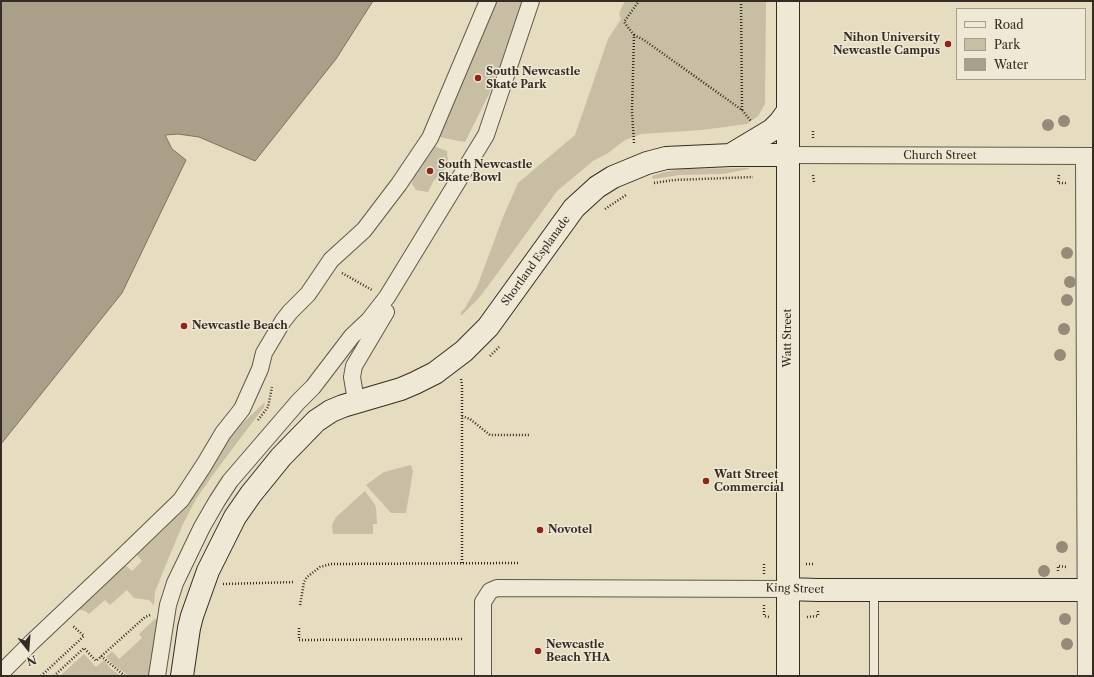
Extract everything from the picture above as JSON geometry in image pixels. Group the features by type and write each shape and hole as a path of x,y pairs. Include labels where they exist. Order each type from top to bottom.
{"main road":[{"name":"Watt Street","path":"788,1 788,676"},
{"name":"Shortland Esplanade","path":"730,155 772,130 788,111"},
{"name":"Shortland Esplanade","path":"182,676 192,616 208,571 235,517 276,463 316,420 331,411 401,389 415,383 435,373 464,351 488,327 570,213 585,197 613,177 647,163 666,158 730,155 787,155"},
{"name":"King Street","path":"788,589 874,591 1089,590"}],"street":[{"path":"1,673 181,500 223,433 242,409 260,369 264,353 283,321 308,294 331,260 364,230 399,184 430,138 488,1"},
{"path":"157,676 166,613 175,583 217,501 230,481 293,407 313,387 352,336 369,320 387,297 486,135 531,1"},
{"name":"Church Street","path":"787,155 1088,156"},
{"path":"1086,676 1089,590 1088,156"},
{"path":"356,402 352,377 354,366 411,271"},
{"name":"King Street","path":"483,676 483,602 490,591 496,588 788,589"}],"lane":[{"path":"874,591 874,676"}],"path":[{"path":"639,1 624,22 634,35 644,40 742,110 752,121"},
{"path":"741,1 742,110"},
{"path":"634,35 632,111 634,143"},
{"path":"813,131 813,138"},
{"path":"813,175 814,182"},
{"path":"1059,175 1058,183 1066,183"},
{"path":"653,184 674,180 758,176"},
{"path":"600,212 630,192"},
{"path":"342,273 376,291"},
{"path":"484,361 500,345"},
{"path":"462,564 461,379 467,374"},
{"path":"462,416 470,419 490,435 530,435"},
{"path":"300,604 304,582 307,577 320,567 331,564 518,563"},
{"path":"764,564 764,574"},
{"path":"1058,566 1067,567"},
{"path":"238,584 295,582"},
{"path":"764,598 764,616 771,617"},
{"path":"54,676 84,648 96,661 145,617 157,612 166,613"},
{"path":"807,617 818,616"},
{"path":"41,676 84,636 68,621"},
{"path":"298,628 299,640 463,639"},
{"path":"101,656 125,676"}],"green space":[{"name":"South Newcastle Skate Park","path":"496,1 523,1 489,94 465,142 434,136"},
{"path":"625,1 766,1 765,104 758,116 747,124 702,130 641,134 625,140 608,153 593,161 557,191 478,299 461,316 461,312 465,308 477,287 503,217 518,183 575,135 608,39 621,19 619,13"},
{"name":"South Newcastle Skate Bowl","path":"434,146 447,151 448,162 442,173 434,180 428,192 416,190 412,184 413,175"},
{"path":"749,168 723,174 680,175 653,179 652,176 684,169"},
{"path":"265,402 264,407 196,499 182,526 162,574 155,592 154,605 149,600 134,598 127,590 110,605 105,600 89,614 80,610 79,609 125,565 132,571 142,561 137,555 185,509 227,438"},
{"path":"411,465 413,471 406,513 391,513 366,485 384,472"},
{"path":"365,491 376,508 377,524 373,524 373,534 333,534 332,525 336,517"},
{"path":"159,618 152,676 129,676 106,657 112,651 119,659 142,638 139,634 155,619"},
{"path":"84,654 96,667 104,660 111,669 121,676 60,676"}],"water":[{"path":"1,1 373,1 336,59 255,161 199,137 178,134 165,135 172,149 186,160 122,293 1,444"}],"place":[{"name":"Nihon University Newcastle Campus","path":"948,44"},
{"name":"South Newcastle Skate Park","path":"478,78"},
{"name":"South Newcastle Skate Bowl","path":"430,171"},
{"name":"Newcastle Beach","path":"184,326"},
{"name":"Watt Street Commercial","path":"706,481"},
{"name":"Novotel","path":"540,530"},
{"name":"Newcastle Beach YHA","path":"538,651"}]}
